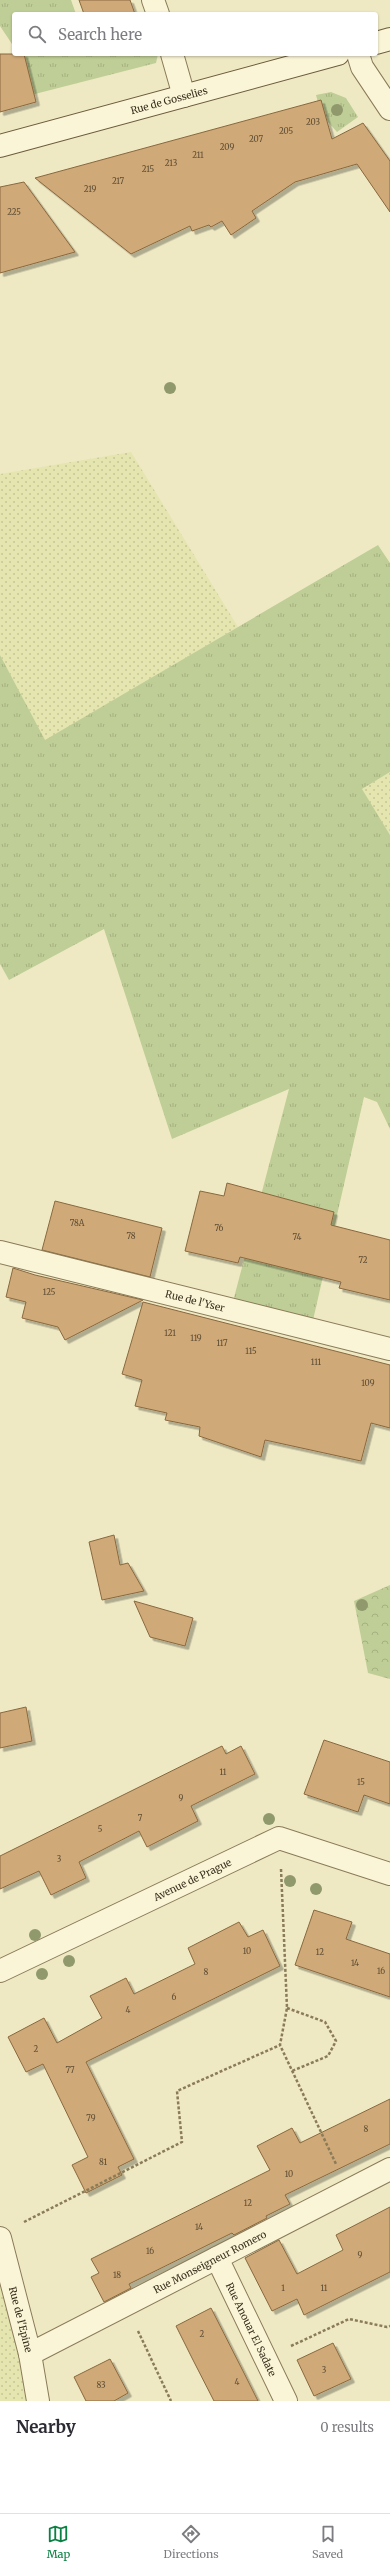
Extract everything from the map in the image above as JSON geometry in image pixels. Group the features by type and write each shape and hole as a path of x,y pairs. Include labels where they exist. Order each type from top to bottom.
{"street":[{"path":"153,0 157,12"},
{"path":"378,42 390,39"},
{"path":"173,56 184,96"},
{"name":"Rue de Gosselies","path":"0,146 331,56"},
{"path":"359,56 362,67 390,109"},
{"name":"Rue de l'Yser","path":"0,1252 390,1349"},
{"path":"279,1838 390,1874"},
{"name":"Avenue de Prague","path":"0,1971 279,1838"},
{"name":"Rue Monseigneur Romero","path":"30,2354 390,2169"},
{"name":"Rue de l'Epine","path":"0,2238 30,2354 38,2401"},
{"name":"Rue Anouar El Sadate","path":"217,2258 286,2401"}],"path":[{"path":"279,1838 287,2008 280,2045 348,2190"},
{"path":"287,2008 325,2022 336,2041 328,2056 292,2071"},
{"path":"21,2223 182,2142 177,2091 280,2045"},
{"path":"126,2304 171,2401"},
{"path":"265,2358 349,2319 387,2327 390,2326"}],"green space":[{"path":"0,0 71,0 75,12 12,12 12,44 0,26"},
{"path":"20,56 158,56 156,63 31,95"},
{"path":"331,92 346,98 358,117 337,132 321,114 316,95"},
{"path":"131,452 238,627 45,741 0,655 0,474"},
{"path":"378,545 390,563 390,772 362,789 390,835 390,1129 377,1102 364,1097 311,1329 231,1309 289,1089 172,1139 104,929 9,980 0,964 0,655 45,740"},
{"path":"390,772 390,835 361,789"},
{"path":"390,1585 390,1679 368,1673 354,1601"},
{"path":"0,2239 38,2401 0,2401"}],"building":[{"path":"79,0 130,0 134,12 83,12"},
{"path":"0,54 24,56 36,102 0,112"},
{"path":"321,100 332,139 363,123 390,161 390,212 357,164 295,182 252,211 256,218 231,235 222,221 211,227 209,225 192,231 190,226 131,254 35,178"},
{"path":"24,182 75,252 0,273 0,187"},
{"path":"227,1183 334,1212 331,1225 390,1240 390,1300 339,1288 341,1282 240,1257 238,1263 185,1251 200,1191 224,1196"},
{"path":"55,1201 162,1228 150,1277 42,1250"},
{"path":"13,1268 35,1275 143,1300 65,1340 58,1327 22,1318 26,1302 6,1297"},
{"path":"143,1302 390,1365 390,1428 371,1423 361,1461 265,1440 261,1457 199,1436 200,1427 165,1420 167,1413 135,1406 142,1380 122,1374"},
{"path":"114,1535 120,1565 128,1563 144,1591 102,1600 89,1542"},
{"path":"134,1601 193,1618 185,1646 150,1637"},
{"path":"26,1707 32,1741 0,1748 0,1713"},
{"path":"324,1740 390,1762 390,1804 364,1795 358,1812 304,1794"},
{"path":"222,1746 226,1754 241,1746 255,1774 191,1806 198,1821 147,1847 139,1831 79,1862 86,1878 51,1895 39,1871 0,1889 0,1856"},
{"path":"314,1910 352,1922 346,1939 390,1954 390,1997 295,1965"},
{"path":"239,1922 248,1937 263,1930 280,1966 86,2062 134,2159 118,2167 122,2175 86,2193 72,2165 88,2157 43,2064 26,2072 8,2037 44,2018 57,2043 102,2018 90,1996 126,1978 134,1994 195,1964 188,1948"},
{"path":"390,2099 390,2144 285,2195 290,2204 266,2216 267,2218 234,2235 232,2233 129,2284 131,2288 104,2302 91,2277 99,2273 91,2259 270,2170 257,2146 292,2128 300,2143"},
{"path":"390,2207 390,2272 304,2315 297,2299 272,2311 245,2258 279,2240 297,2274 343,2250 336,2235"},
{"path":"211,2308 258,2401 214,2401 193,2360 176,2326"},
{"path":"333,2343 351,2379 314,2396 297,2360"},
{"path":"110,2359 128,2393 114,2401 86,2401 74,2377"}]}
